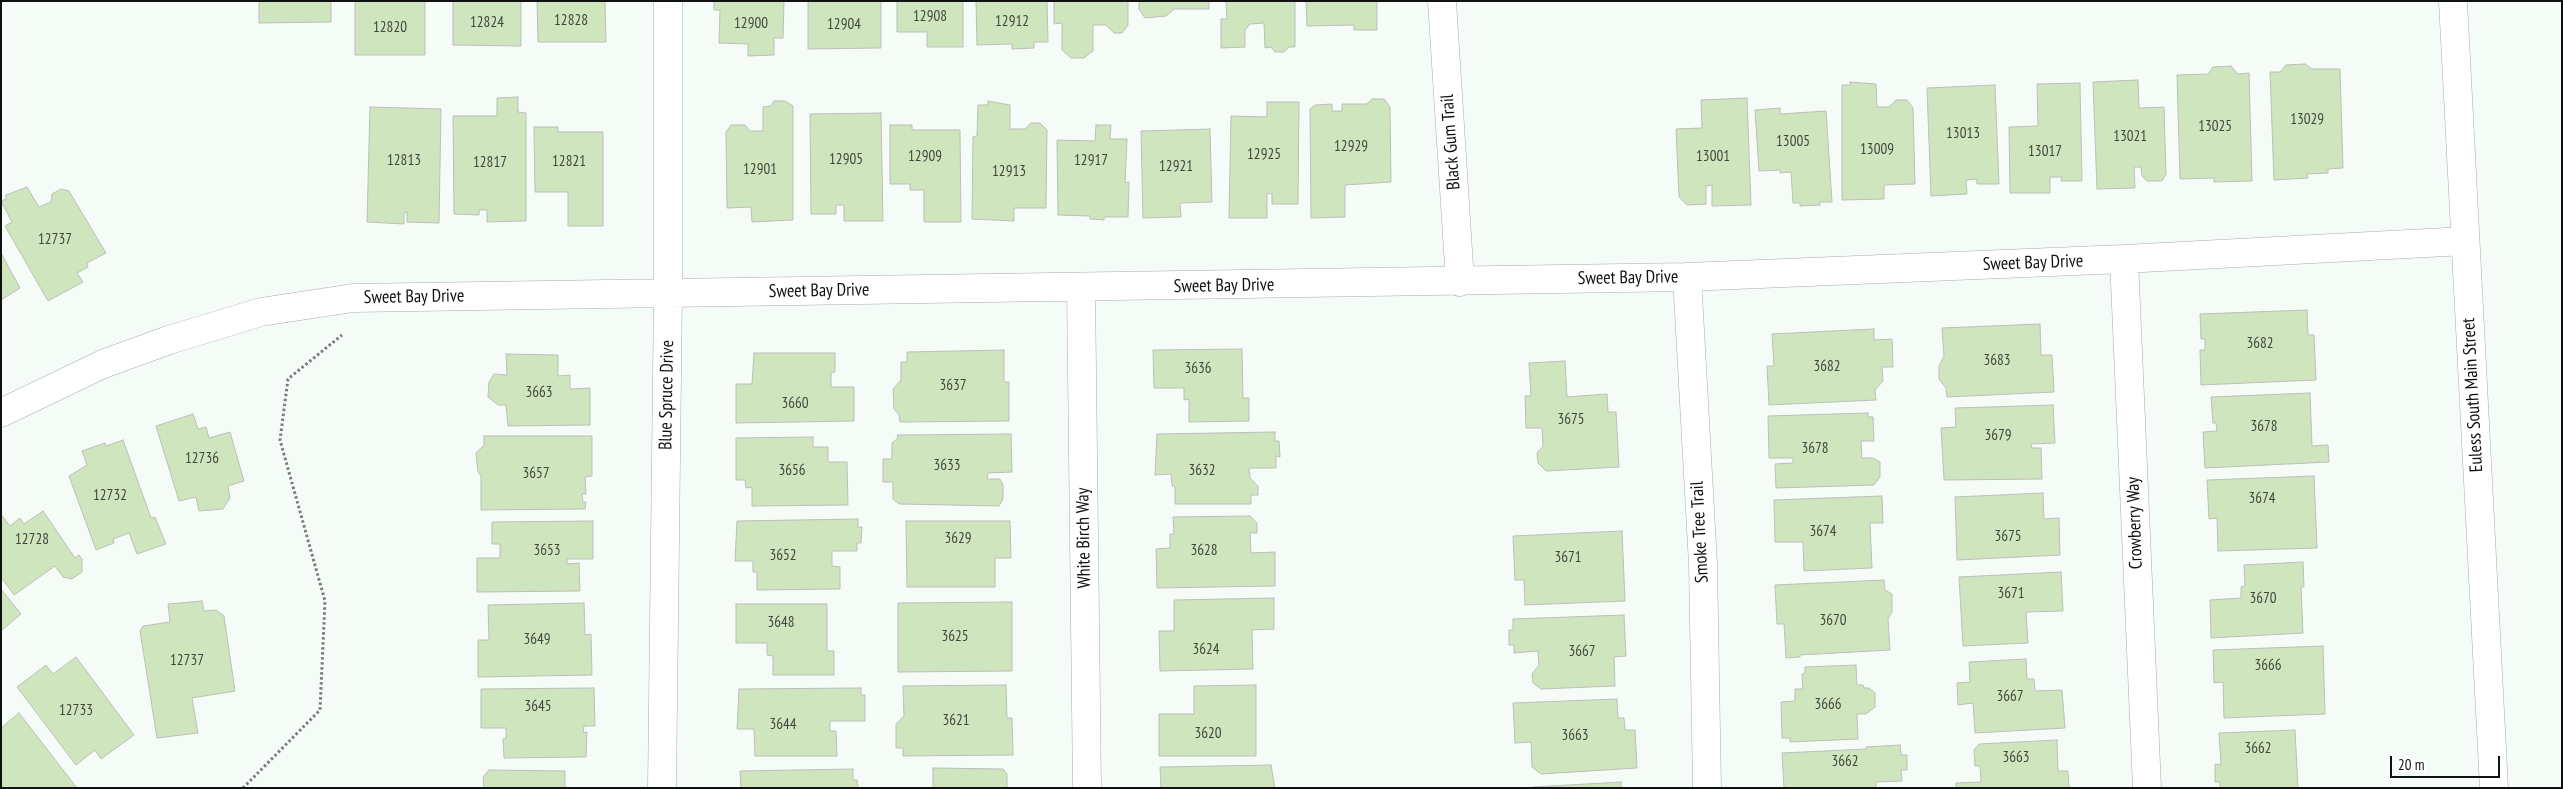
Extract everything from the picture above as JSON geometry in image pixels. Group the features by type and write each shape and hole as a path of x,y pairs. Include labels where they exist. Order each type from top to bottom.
{"street":[{"name":"Blue Spruce Drive","path":"662,788 668,293 668,1"},
{"name":"Black Gum Trail","path":"1442,1 1460,282"},
{"name":"Euless South Main Street","path":"2454,1 2494,788"},
{"name":"Sweet Bay Drive","path":"1,413 103,364 169,340 261,312 353,298 1687,277 2124,259 2465,241"},
{"name":"Crowberry Way","path":"2124,259 2147,788"},
{"name":"Smoke Tree Trail","path":"1687,277 1703,564 1707,788"},
{"name":"White Birch Way","path":"1081,288 1087,788"}],"path":[{"path":"243,788 320,710 325,601 280,440 288,379 350,328 353,298"}],"building":[{"path":"259,1 331,1 331,22 259,23"},
{"path":"355,1 425,1 425,55 355,55"},
{"path":"453,1 521,1 521,46 453,45"},
{"path":"537,1 605,1 606,42 538,42"},
{"path":"714,1 784,1 783,38 774,38 774,55 748,56 748,44 719,43 720,10 714,10"},
{"path":"808,1 881,1 881,48 808,49"},
{"path":"897,1 963,1 963,47 927,47 927,32 897,32"},
{"path":"976,1 1047,1 1048,42 1034,42 1034,48 1012,49 1012,44 977,45"},
{"path":"1054,1 1128,1 1128,25 1122,33 1114,33 1106,25 1093,25 1093,51 1084,58 1071,58 1062,50 1062,23 1054,24"},
{"path":"1139,1 1209,1 1209,9 1174,9 1166,16 1145,18 1139,9"},
{"path":"1226,1 1295,1 1295,47 1289,47 1284,52 1275,52 1271,47 1265,48 1264,23 1250,24 1245,30 1245,47 1221,48 1221,19 1227,19"},
{"path":"1306,1 1377,1 1377,30 1354,30 1354,25 1307,26"},
{"path":"2305,64 2312,69 2340,69 2343,168 2328,169 2328,173 2307,174 2308,178 2274,180 2270,72 2280,72 2286,65"},
{"path":"2231,66 2238,74 2249,73 2252,181 2214,182 2214,178 2180,179 2177,75 2208,74 2213,67"},
{"path":"2138,80 2139,108 2164,107 2166,174 2162,181 2147,181 2142,176 2141,167 2134,167 2135,188 2097,189 2093,82"},
{"path":"1850,82 1876,84 1877,107 1889,107 1896,100 1907,100 1913,108 1915,184 1884,185 1884,199 1842,200 1842,85 1851,85"},
{"path":"2080,83 2082,181 2061,181 2062,177 2050,177 2050,193 2010,193 2009,127 2038,126 2037,84"},
{"path":"1995,85 1999,184 1977,184 1977,179 1966,180 1967,194 1931,196 1927,88"},
{"path":"518,97 518,112 526,113 526,221 487,222 487,210 479,210 479,215 454,214 453,116 497,116 497,98"},
{"path":"1747,98 1751,205 1712,206 1712,185 1706,186 1706,204 1687,205 1679,197 1676,129 1702,128 1701,100"},
{"path":"1372,99 1384,99 1390,107 1391,182 1345,185 1345,217 1311,218 1310,109 1315,105 1332,104 1332,111 1342,111 1342,104 1367,104"},
{"path":"774,101 785,101 793,106 793,220 752,222 751,207 727,208 726,132 731,125 745,125 750,131 763,131 763,107 771,106"},
{"path":"988,101 1010,105 1010,129 1025,129 1031,123 1040,123 1047,130 1046,208 1014,208 1014,221 972,219 973,137 977,136 978,105 988,105"},
{"path":"1267,102 1299,102 1298,204 1272,204 1272,194 1267,193 1267,218 1229,218 1231,116 1267,117"},
{"path":"370,107 441,109 439,223 407,222 407,212 404,213 404,224 367,222"},
{"path":"1780,108 1780,114 1826,111 1832,202 1800,206 1800,203 1793,203 1791,172 1780,173 1780,170 1759,171 1755,110"},
{"path":"881,113 883,221 844,221 844,205 836,205 836,214 811,214 810,114"},
{"path":"890,125 912,125 912,130 960,130 961,222 924,222 924,190 910,190 910,184 890,184"},
{"path":"1096,125 1111,125 1110,139 1127,139 1125,183 1129,182 1128,217 1104,217 1104,220 1090,219 1090,216 1058,215 1057,140 1095,141"},
{"path":"534,127 558,127 558,132 603,132 603,226 568,226 568,192 535,192"},
{"path":"1210,129 1212,202 1180,203 1181,217 1143,218 1141,131"},
{"path":"27,187 39,207 51,202 52,194 61,189 69,191 106,253 87,263 88,267 77,273 83,282 48,301 5,226 12,222 1,201 6,199 6,195"},
{"path":"1,253 20,288 1,300"},
{"path":"2307,310 2308,335 2314,335 2316,380 2201,385 2200,350 2205,350 2205,339 2201,339 2200,314"},
{"path":"2040,324 2041,355 2052,355 2054,392 1947,397 1946,388 1939,379 1939,366 1944,356 1942,328"},
{"path":"1874,329 1874,340 1892,339 1893,367 1882,367 1883,381 1875,390 1876,400 1769,405 1767,366 1774,366 1772,334"},
{"path":"1242,349 1243,398 1249,398 1249,421 1189,422 1189,399 1184,400 1184,388 1154,388 1153,350"},
{"path":"1004,350 1004,382 1009,382 1009,421 900,422 899,415 894,409 893,389 901,380 901,362 907,362 907,352"},
{"path":"754,353 835,353 835,372 831,373 831,387 854,387 854,421 736,423 736,384 752,384"},
{"path":"506,354 558,355 558,376 570,375 570,389 590,388 590,425 508,426 506,405 498,405 488,397 489,382 494,374 507,375"},
{"path":"1565,361 1567,397 1607,394 1608,412 1616,412 1619,467 1546,471 1538,463 1537,453 1543,446 1542,428 1526,428 1525,396 1531,396 1529,363"},
{"path":"2310,393 2312,446 2328,445 2329,462 2205,468 2203,432 2217,431 2216,423 2213,423 2211,397"},
{"path":"2053,405 2055,443 2031,444 2032,448 2041,448 2042,479 1944,480 1941,428 1956,427 1955,408"},
{"path":"1868,413 1868,417 1873,417 1874,441 1861,441 1862,458 1873,458 1880,462 1880,477 1874,485 1776,488 1775,464 1793,463 1793,458 1769,458 1768,416"},
{"path":"193,414 198,429 206,427 209,438 230,432 244,481 228,486 230,498 223,509 199,511 196,497 179,501 156,426"},
{"path":"1275,432 1275,441 1279,441 1280,457 1276,456 1276,468 1249,468 1250,478 1258,486 1258,495 1251,495 1251,504 1175,504 1175,486 1172,486 1171,474 1155,475 1157,434"},
{"path":"1011,434 1012,472 988,473 987,479 1000,479 1003,485 1003,499 999,506 899,504 893,499 893,482 883,482 883,459 892,459 892,443 898,438 897,435"},
{"path":"484,436 592,436 592,476 585,477 586,494 582,494 583,502 586,502 585,509 481,510 481,476 478,472 476,453 484,445"},
{"path":"813,437 813,447 828,447 828,462 847,462 848,505 752,506 752,487 746,488 745,480 736,480 736,438"},
{"path":"123,440 151,518 155,517 166,544 137,554 129,533 113,539 114,543 96,550 69,476 87,465 82,451 105,443 106,446"},
{"path":"2314,476 2317,548 2218,551 2217,518 2209,519 2207,480"},
{"path":"2043,493 2044,519 2059,518 2060,555 1957,560 1955,497"},
{"path":"1882,496 1883,523 1870,523 1872,568 1804,571 1803,542 1775,542 1774,500"},
{"path":"43,511 75,558 79,555 82,559 82,572 72,579 63,577 55,566 14,595 1,577 1,514 10,526 20,518 24,524"},
{"path":"1250,516 1257,523 1257,533 1250,533 1251,553 1275,552 1275,586 1157,588 1156,549 1170,548 1170,534 1174,534 1173,517"},
{"path":"858,519 858,527 862,527 861,543 857,543 857,551 832,551 832,566 840,567 840,589 757,590 757,572 753,572 753,561 735,561 737,521"},
{"path":"593,521 593,559 567,559 567,564 579,563 580,591 477,592 477,558 500,558 500,544 492,544 492,522"},
{"path":"906,521 1010,521 1011,558 995,558 995,587 907,587"},
{"path":"1622,531 1625,601 1525,605 1524,580 1515,580 1513,536"},
{"path":"2303,562 2304,587 2301,587 2303,633 2211,638 2210,600 2241,598 2241,587 2245,586 2244,565"},
{"path":"2061,572 2063,611 2026,612 2028,643 1963,646 1959,577"},
{"path":"1884,580 1885,590 1892,594 1892,612 1888,619 1890,650 1800,655 1800,657 1786,658 1784,624 1777,624 1775,585"},
{"path":"1,589 21,614 1,631"},
{"path":"1274,598 1274,629 1252,630 1253,669 1160,671 1159,631 1174,631 1174,600"},
{"path":"202,601 204,611 216,610 224,616 235,691 192,698 198,733 157,738 140,631 143,626 170,622 168,604"},
{"path":"1012,602 1012,671 898,672 898,603"},
{"path":"584,603 585,635 591,634 592,675 478,677 478,640 489,640 488,605"},
{"path":"736,604 827,604 827,651 834,651 834,675 773,675 773,656 767,655 767,643 736,643"},
{"path":"1624,615 1626,656 1614,657 1615,686 1541,689 1533,683 1532,674 1539,665 1538,651 1514,653 1514,645 1509,645 1509,630 1513,630 1513,619"},
{"path":"2323,646 2325,714 2224,718 2223,682 2214,683 2213,650"},
{"path":"76,657 134,735 101,759 95,750 76,765 17,687 46,665 53,674"},
{"path":"2026,659 2027,679 2034,679 2035,691 2062,690 2065,728 1975,733 1973,703 1958,705 1957,683 1970,682 1969,662"},
{"path":"1856,665 1857,685 1863,685 1864,688 1869,688 1875,693 1875,707 1866,714 1857,714 1858,739 1790,742 1790,738 1782,738 1781,702 1795,701 1795,689 1803,689 1802,674 1805,673 1805,667"},
{"path":"1006,685 1007,718 1012,718 1013,755 903,756 903,748 896,748 896,724 904,716 903,686"},
{"path":"1256,685 1256,756 1159,756 1159,714 1194,714 1194,686"},
{"path":"594,688 595,726 584,726 583,733 587,732 586,757 504,758 503,739 506,738 506,728 481,728 481,689"},
{"path":"861,688 861,695 865,695 865,721 830,721 830,731 836,731 837,756 755,756 754,729 737,729 739,689"},
{"path":"1617,699 1618,718 1624,718 1625,730 1635,730 1637,768 1541,774 1532,767 1531,742 1515,743 1513,703"},
{"path":"19,713 77,788 1,788 1,728"},
{"path":"2295,730 2298,788 2220,788 2220,782 2215,782 2215,764 2221,765 2219,733"},
{"path":"2057,740 2058,771 2068,771 2069,788 1956,788 1956,783 1981,782 1980,766 1975,766 1974,750 1979,744"},
{"path":"1900,745 1901,755 1907,755 1907,770 1901,770 1902,781 1876,782 1876,788 1784,788 1782,753 1866,749 1866,747"},
{"path":"1271,765 1275,788 1161,788 1160,767"},
{"path":"933,768 1003,769 1007,774 1007,788 933,788"},
{"path":"853,769 853,780 857,780 858,788 741,788 740,771"},
{"path":"489,770 565,771 565,788 484,788 483,777"},
{"path":"1621,782 1621,788 1533,788 1533,787"}]}
